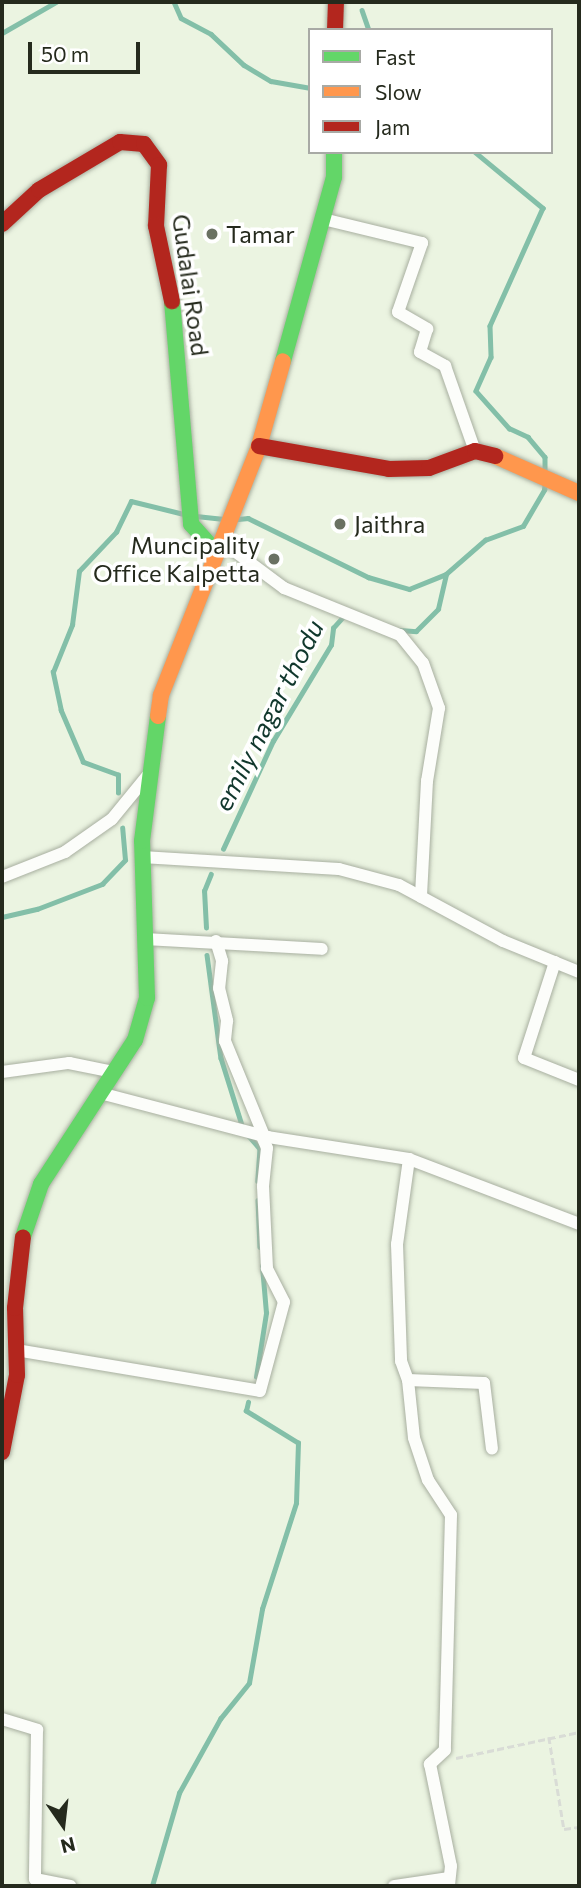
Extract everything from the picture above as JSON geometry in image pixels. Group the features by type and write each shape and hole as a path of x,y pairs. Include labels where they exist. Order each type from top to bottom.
{"main road":[{"path":"335,28 336,2"},
{"name":"Gudalai Road","path":"2,224 39,190 120,142 144,144 159,164 156,226 176,320 191,524 221,541"},
{"path":"2,1452 17,1375 15,1308 24,1231 41,1184 135,1040 147,998 142,857 148,775 161,695 259,446 334,177 334,154"},
{"path":"259,446 389,469 429,468 475,451 512,460 579,493"}],"street":[{"path":"323,219 422,243 398,312 427,329 420,352 445,366 475,451"},
{"path":"221,541 284,588 400,635 423,663 439,708 426,781 421,897"},
{"path":"2,877 65,852 112,820 148,775"},
{"path":"142,857 340,869 399,885 579,972"},
{"path":"145,939 322,948"},
{"path":"16,1350 260,1391 284,1301 267,1268 263,1186 267,1148 225,1041 227,1021 219,988 222,961 216,942"},
{"path":"555,962 524,1058 579,1080"},
{"path":"2,1072 69,1063 114,1072"},
{"path":"100,1093 263,1136 409,1159 579,1224"},
{"path":"394,1886 449,1882 451,1867 430,1764 445,1750 451,1515 428,1480 414,1438 408,1380 397,1326 397,1244 409,1159"},
{"path":"408,1380 484,1383 492,1449"},
{"path":"2,1720 37,1730 35,1883 70,1886"}],"path":[{"path":"430,1764 549,1736 579,1732"},
{"path":"549,1736 564,1829 579,1827"}],"waterway":[{"path":"2,33 56,2"},
{"path":"174,2 181,18 211,34 244,65 271,81 308,88"},
{"path":"362,10 368,28"},
{"path":"477,154 543,208 490,326 491,357 476,391 509,428 528,437 545,457 545,472"},
{"path":"238,519 248,518 368,577 409,589 446,574 485,540 523,526 544,490 545,481"},
{"path":"118,793 118,775 83,762 61,711 53,672 72,625 79,571 116,532 131,501 184,514"},
{"path":"196,516 226,519"},
{"name":"emily nagar thodu","path":"400,630 416,631 438,609 446,575"},
{"name":"emily nagar thodu","path":"223,849 273,741 331,645 333,628 342,618"},
{"path":"2,917 37,909 102,884 125,860 122,828"},
{"name":"emily nagar thodu","path":"206,928 204,891 211,874"},
{"name":"emily nagar thodu","path":"207,955 221,1058 243,1128"},
{"name":"emily nagar thodu","path":"248,1135 260,1149 258,1181"},
{"name":"emily nagar thodu","path":"258,1200 260,1247"},
{"name":"emily nagar thodu","path":"256,1377 266,1313 262,1266"},
{"name":"emily nagar thodu","path":"152,1886 179,1793 220,1719 249,1683 262,1609 296,1503 298,1443 246,1411 248,1402"}],"traffic: fast":[{"path":"283,361 334,177 334,154"},
{"path":"172,301 191,524 216,552"},
{"path":"23,1237 41,1184 135,1040 147,998 142,841 158,716"}],"traffic: slow":[{"path":"158,716 161,695 259,446 283,361"},
{"path":"495,456 579,493"}],"traffic: jam":[{"path":"335,28 336,2"},
{"path":"2,224 39,190 120,142 144,144 159,165 156,226 172,301"},
{"path":"259,446 389,469 429,468 475,451 495,456"},
{"path":"2,1452 17,1375 15,1308 23,1237"}],"place":[{"name":"Tamar","path":"212,234"},
{"name":"Jaithra","path":"340,524"},
{"name":"Muncipality Office Kalpetta","path":"274,559"}]}
